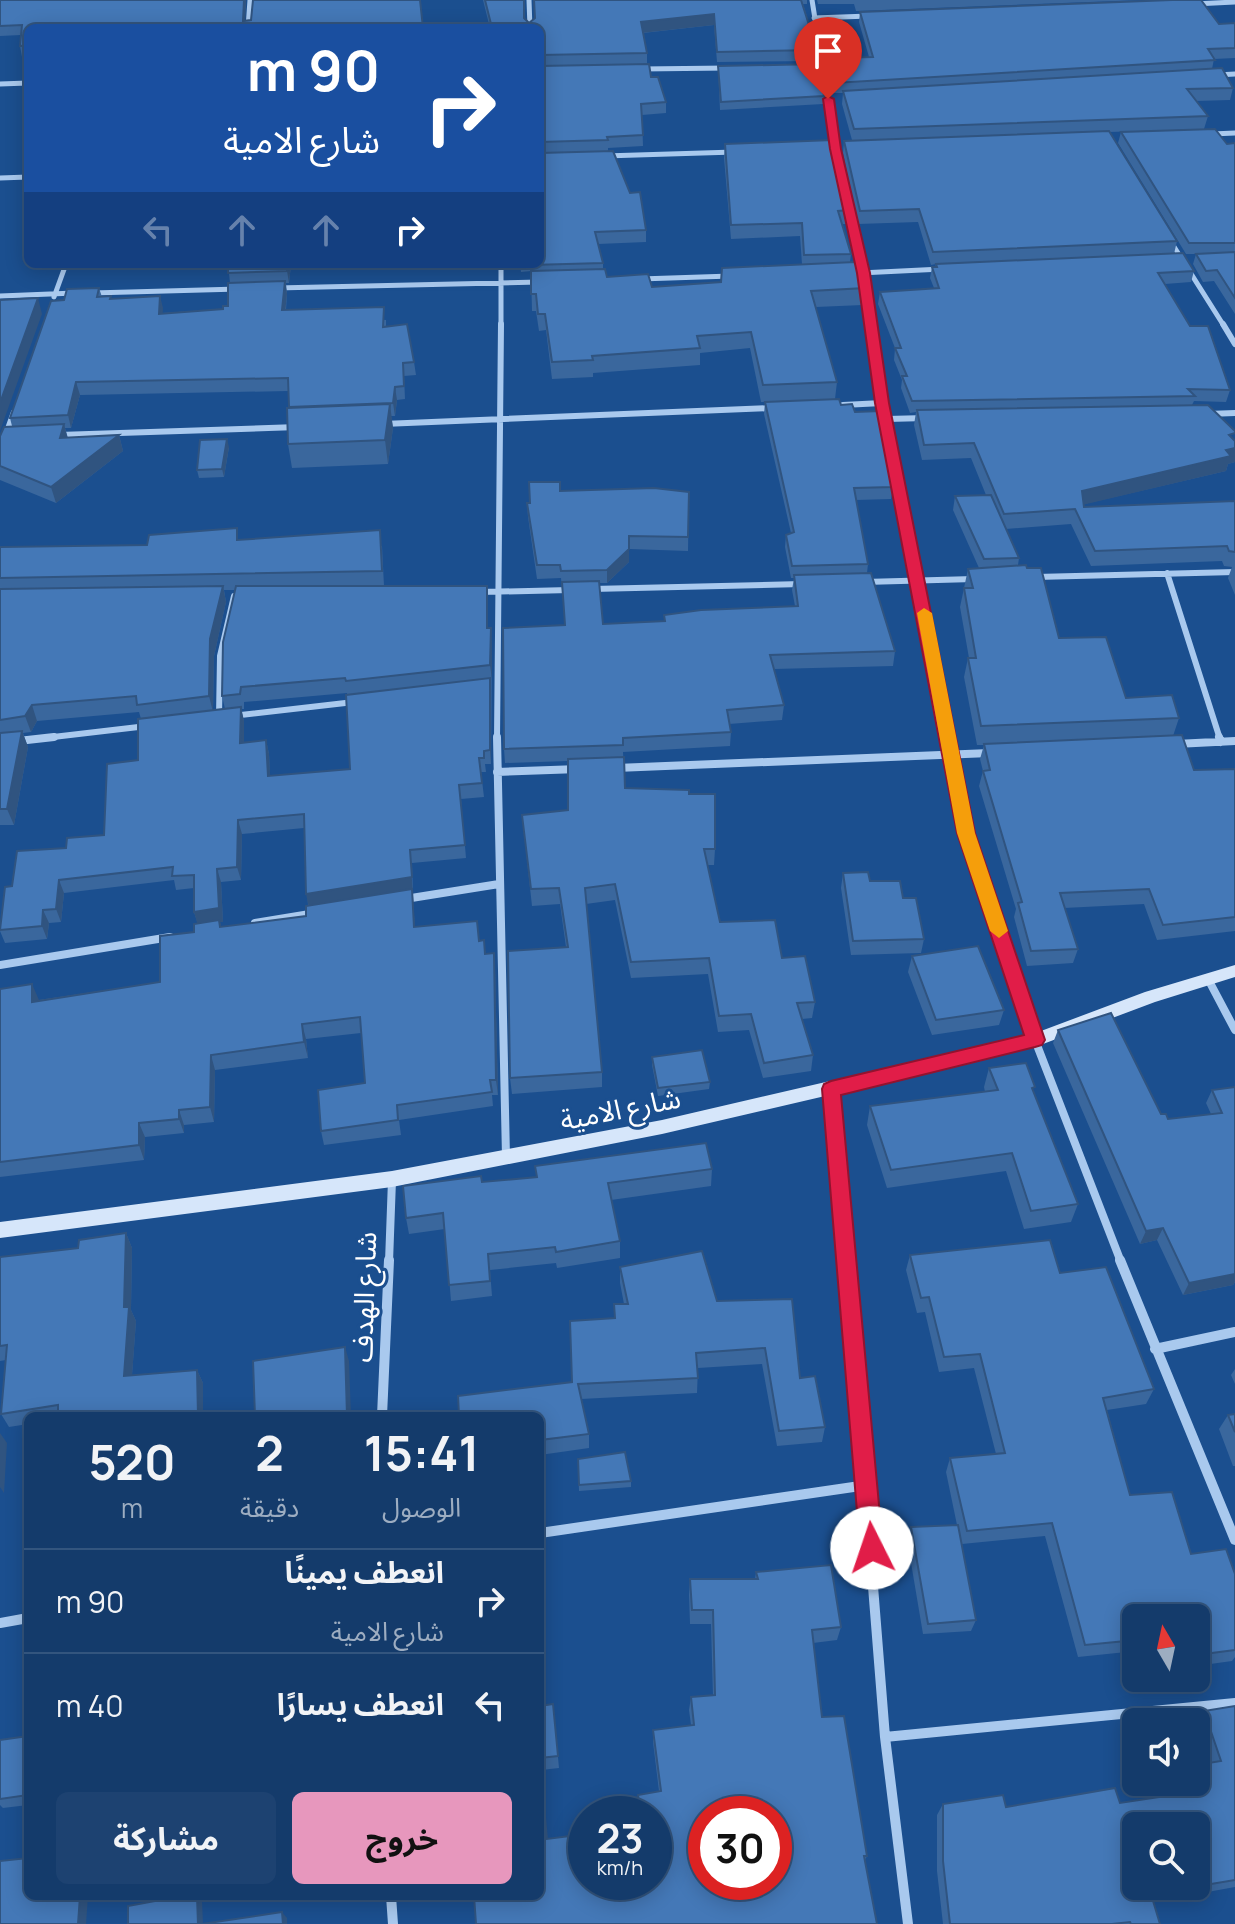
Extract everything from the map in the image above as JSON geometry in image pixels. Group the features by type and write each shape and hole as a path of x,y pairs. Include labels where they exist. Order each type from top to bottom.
{"street":[{"path":"248,24 250,0 260,1"},
{"path":"529,0 530,24"},
{"path":"812,0 836,149 864,273 882,403 966,833 1035,1040 1155,1349 1235,1540"},
{"path":"1188,4 1235,2"},
{"path":"814,18 876,16"},
{"path":"633,69 743,67"},
{"path":"1204,76 1235,74"},
{"path":"0,84 24,83"},
{"path":"1204,134 1235,133"},
{"path":"820,149 851,148"},
{"path":"602,156 742,152"},
{"path":"0,178 24,177"},
{"path":"1166,232 1235,344"},
{"path":"1166,260 1195,259"},
{"path":"50,308 65,268"},
{"path":"501,268 497,772 506,1157"},
{"path":"848,273 943,269"},
{"path":"627,279 737,276"},
{"path":"268,288 548,281"},
{"path":"0,296 253,289"},
{"path":"834,405 882,403"},
{"path":"373,424 787,407"},
{"path":"0,451 15,409"},
{"path":"1203,414 1235,413"},
{"path":"887,419 934,418"},
{"path":"53,436 309,426"},
{"path":"3,437 21,437"},
{"path":"1027,577 1235,572"},
{"path":"1167,573 1221,742"},
{"path":"856,582 981,579"},
{"path":"466,593 809,583"},
{"path":"218,596 249,596"},
{"path":"219,718 217,690 226,620 234,596"},
{"path":"482,686 498,685"},
{"path":"203,720 358,701"},
{"path":"0,743 156,725"},
{"path":"1173,744 1235,741"},
{"path":"606,768 998,753"},
{"path":"497,772 590,769"},
{"path":"389,901 499,884"},
{"path":"249,924 327,911"},
{"path":"0,965 187,934"},
{"name":"شارع الامية","path":"0,1230 392,1179 831,1089 1035,1040 1151,997 1235,971"},
{"path":"1208,979 1235,1030"},
{"path":"831,1089 867,1485 885,1737 908,1924"},
{"name":"شارع الهدف","path":"382,1412 392,1179"},
{"path":"1155,1349 1235,1332"},
{"path":"544,1532 867,1485"},
{"path":"0,1623 24,1619"},
{"path":"885,1737 1235,1703"},
{"path":"391,1900 393,1924"}],"building":[{"path":"0,0 244,0 243,21 251,20 253,0 420,0 423,24 24,24 24,46 20,46 22,25 0,26"},
{"path":"485,0 524,0 524,18 529,23 535,18 534,0 801,0 817,50 717,52 714,14 641,22 647,53 544,55 544,24 491,24"},
{"path":"1201,0 1219,24 1235,23 1235,48 1208,49 1215,60 834,83 830,58 873,57 860,12"},
{"path":"649,64 651,77 658,77 666,102 641,104 643,135 607,137 608,140 544,142 544,66"},
{"path":"819,64 824,96 721,102 718,66"},
{"path":"1222,68 1233,88 1187,89 1208,116 854,129 843,91"},
{"path":"1215,129 1227,144 1235,143 1235,243 1189,243 1121,132"},
{"path":"1109,131 1177,241 933,252 919,209 860,211 844,141"},
{"path":"833,140 849,210 838,211 851,254 804,255 802,223 731,225 725,144"},
{"path":"613,151 630,193 640,192 646,230 595,232 603,263 544,265 544,153"},
{"path":"1235,252 1235,298 1217,270 1206,271 1196,254"},
{"path":"1183,253 1194,271 1158,273 1190,326 1208,326 1230,390 1188,389 1195,396 912,401 902,376 907,376 895,348 901,348 880,292 939,288 932,267 937,267 936,264"},
{"path":"855,262 865,288 811,291 837,382 763,385 751,332 697,336 700,348 552,362 545,314 538,314 536,294 531,294 531,271 605,269 607,277 648,274 652,287 721,282 722,268"},
{"path":"228,268 287,268 287,271 228,273"},
{"path":"285,281 282,310 384,307 383,327 407,324 414,362 403,363 404,386 395,387 393,403 289,407 288,378 76,382 68,415 10,418 51,301 64,300 67,289 99,288 97,297 111,296 110,299 160,296 159,314 223,309 223,306 228,306 228,283"},
{"path":"38,298 0,403 0,300"},
{"path":"839,399 841,405 852,404 855,412 881,411 893,487 854,488 868,564 792,566 786,535 794,532 765,402"},
{"path":"390,404 385,440 288,444 287,408"},
{"path":"1208,405 1235,431 1229,435 1235,441 1235,448 1226,450 1231,456 1082,491 1084,507 1235,501 1235,552 1229,551 1227,546 1095,551 1075,509 1004,514 974,443 924,445 917,410"},
{"path":"64,424 60,438 119,435 51,487 0,466 0,436 4,427"},
{"path":"227,439 222,469 197,470 200,440"},
{"path":"529,482 560,482 560,491 654,488 689,492 688,537 629,536 629,549 607,570 561,571 560,565 537,565 527,503 530,503"},
{"path":"991,495 1019,558 984,559 955,496"},
{"path":"237,528 237,540 380,530 382,571 0,578 0,547 147,545 149,535"},
{"path":"1026,565 1027,568 1041,568 1059,638 1106,637 1126,698 1172,695 1179,718 981,726 968,658 976,658 964,588 973,588 968,569"},
{"path":"871,573 895,651 770,655 784,705 727,710 731,732 623,738 623,745 504,749 503,628 565,625 562,582 599,581 603,624 665,621 664,615 701,610 798,606 794,575"},
{"path":"223,586 210,639 209,696 137,705 136,696 32,705 25,716 0,720 0,589"},
{"path":"236,586 487,586 487,628 491,628 490,665 346,681 345,678 241,687 240,694 222,696 223,642"},
{"path":"490,678 490,750 484,751 484,758 479,758 482,783 459,785 465,845 410,850 412,877 306,894 304,814 238,820 237,867 217,869 219,908 194,912 194,875 172,876 173,867 59,880 56,909 43,910 42,926 0,930 5,887 12,886 17,851 66,848 67,838 104,835 107,764 138,760 138,719 241,707 240,743 266,740 268,776 350,769 346,695"},
{"path":"22,731 7,809 0,809 0,733"},
{"path":"1182,735 1194,770 1235,769 1235,917 1163,925 1149,889 1060,893 1078,949 1031,951 1018,903 1022,902 983,771 990,770 984,744"},
{"path":"624,757 625,788 715,794 715,849 704,849 720,922 775,920 782,958 805,956 815,1002 797,1003 813,1055 764,1063 751,1014 719,1016 709,958 631,962 615,884 585,888 602,1072 510,1078 508,951 568,947 559,888 531,889 522,815 568,810 568,759"},
{"path":"868,872 870,881 900,881 903,898 916,898 924,939 853,941 843,873"},
{"path":"412,889 414,927 477,921 479,941 484,940 485,954 494,953 496,1080 490,1080 492,1092 397,1105 398,1120 321,1131 318,1090 365,1083 360,1017 302,1024 304,1042 211,1055 210,1107 179,1110 179,1119 139,1123 139,1145 0,1162 0,989 32,984 32,1002 160,982 160,936 194,932 194,924 219,920 220,927 306,916 306,906"},
{"path":"978,946 1004,1010 936,1020 912,956"},
{"path":"1111,1013 1161,1114 1166,1114 1168,1119 1222,1113 1212,1090 1235,1087 1235,1274 1189,1283 1163,1228 1146,1231 1058,1030"},
{"path":"702,1050 710,1082 658,1088 652,1057"},
{"path":"1026,1063 1035,1087 1032,1088 1078,1204 1031,1211 1012,1153 891,1170 870,1106 998,1090 989,1068"},
{"path":"706,1143 712,1169 608,1183 620,1241 556,1252 555,1247 488,1254 490,1281 449,1285 443,1213 406,1218 403,1186 481,1176 482,1182 537,1177 535,1166"},
{"path":"126,1233 124,1307 129,1307 124,1376 197,1370 198,1412 58,1412 58,1405 1,1414 7,1345 0,1346 0,1257 78,1248 79,1240"},
{"path":"1050,1240 1060,1273 1106,1267 1154,1389 1103,1398 1130,1495 1172,1492 1191,1554 1226,1549 1235,1574 1235,1650 1210,1653 1210,1604 1122,1604 1122,1641 1085,1645 1052,1523 967,1531 950,1458 1005,1453 980,1354 944,1357 929,1297 921,1298 910,1255"},
{"path":"702,1251 717,1301 792,1299 800,1378 815,1376 825,1427 779,1431 765,1348 696,1353 698,1378 578,1384 589,1434 544,1440 544,1412 459,1412 458,1396 572,1382 570,1321 615,1318 614,1304 628,1304 620,1267"},
{"path":"345,1347 347,1412 255,1412 253,1361"},
{"path":"1235,1414 1235,1432 1228,1415"},
{"path":"625,1452 631,1481 579,1485 578,1459"},
{"path":"958,1525 976,1620 928,1624 911,1527"},
{"path":"831,1565 841,1627 812,1630 822,1717 844,1716 877,1924 476,1924 474,1900 544,1900 544,1806 547,1839 568,1836 568,1900 672,1900 672,1796 638,1795 661,1791 653,1730 694,1725 691,1697 715,1695 713,1610 692,1610 690,1579 758,1579 756,1572"},
{"path":"553,1704 558,1756 544,1758 544,1705"},
{"path":"1235,1706 1235,1880 1210,1884 1210,1812 1122,1812 1122,1900 1153,1900 1160,1924 950,1924 943,1861 943,1804 1003,1795 1006,1807 1115,1788 1120,1803 1166,1796 1210,1796 1210,1763 1221,1761 1210,1729 1210,1710"},
{"path":"24,1737 24,1796 0,1799 0,1740"},
{"path":"24,1858 24,1900 80,1900 78,1924 0,1924 0,1861"},
{"path":"160,1900 197,1900 198,1924 128,1924 128,1906"},
{"path":"282,1912 283,1924 202,1924"}],"slow traffic":[{"path":"924,613 966,833 999,931"}],"route":[{"path":"828,99 850,219 864,273 882,403 966,833 1035,1040 831,1089 872,1548"}]}
